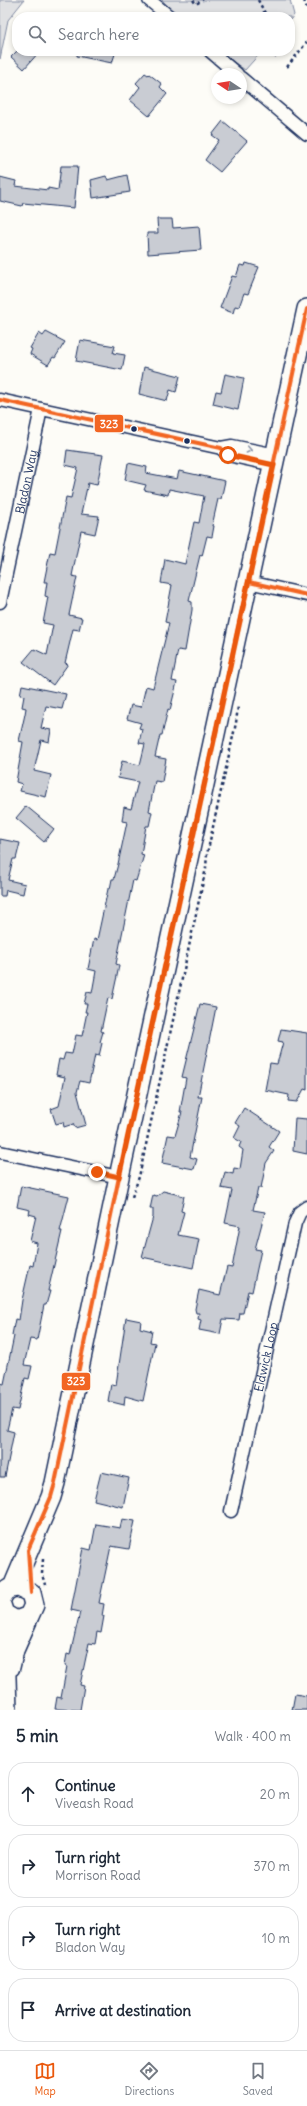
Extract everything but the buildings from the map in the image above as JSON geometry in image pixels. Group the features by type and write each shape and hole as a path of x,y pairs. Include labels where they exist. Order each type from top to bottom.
{"main road":[{"path":"7,1710 7,1678 1,1606 5,1592 13,1587 51,1497 55,1483 119,1177 307,309"},
{"path":"7,1678 14,1650 34,1605 31,1593 28,1550"},
{"path":"13,1587 26,1589 31,1593"},
{"path":"1,1606 16,1620 29,1616"}],"street":[{"path":"150,0 164,12"},
{"path":"216,56 230,68"},
{"path":"247,83 307,134"},
{"path":"0,400 221,448 232,446 275,460"},
{"name":"Bladon Way","path":"0,602 41,409"},
{"path":"249,582 307,595"},
{"path":"0,1152 119,1177"},
{"name":"Eldwick Loop","path":"230,1511 295,1223 300,1212 307,1207"}],"path":[{"path":"193,0 196,4 203,0"},
{"path":"258,0 264,12"},
{"path":"304,0 307,9"},
{"path":"287,67 307,42"}],"shaded area":[{"path":"0,0 24,0 14,12 12,12 12,15 8,20 0,59"},
{"path":"162,0 290,0 293,12 174,12"},
{"path":"225,56 258,56 247,68 242,68"}],"transit line":[{"name":"323","path":"31,1593 28,1550 51,1497 55,1483 119,1177 307,309"},
{"name":"323","path":"0,400 221,448 228,455 274,465"},
{"name":"323","path":"249,582 307,595"}],"route":[{"path":"97,1172 119,1177 274,465 228,455"}]}
